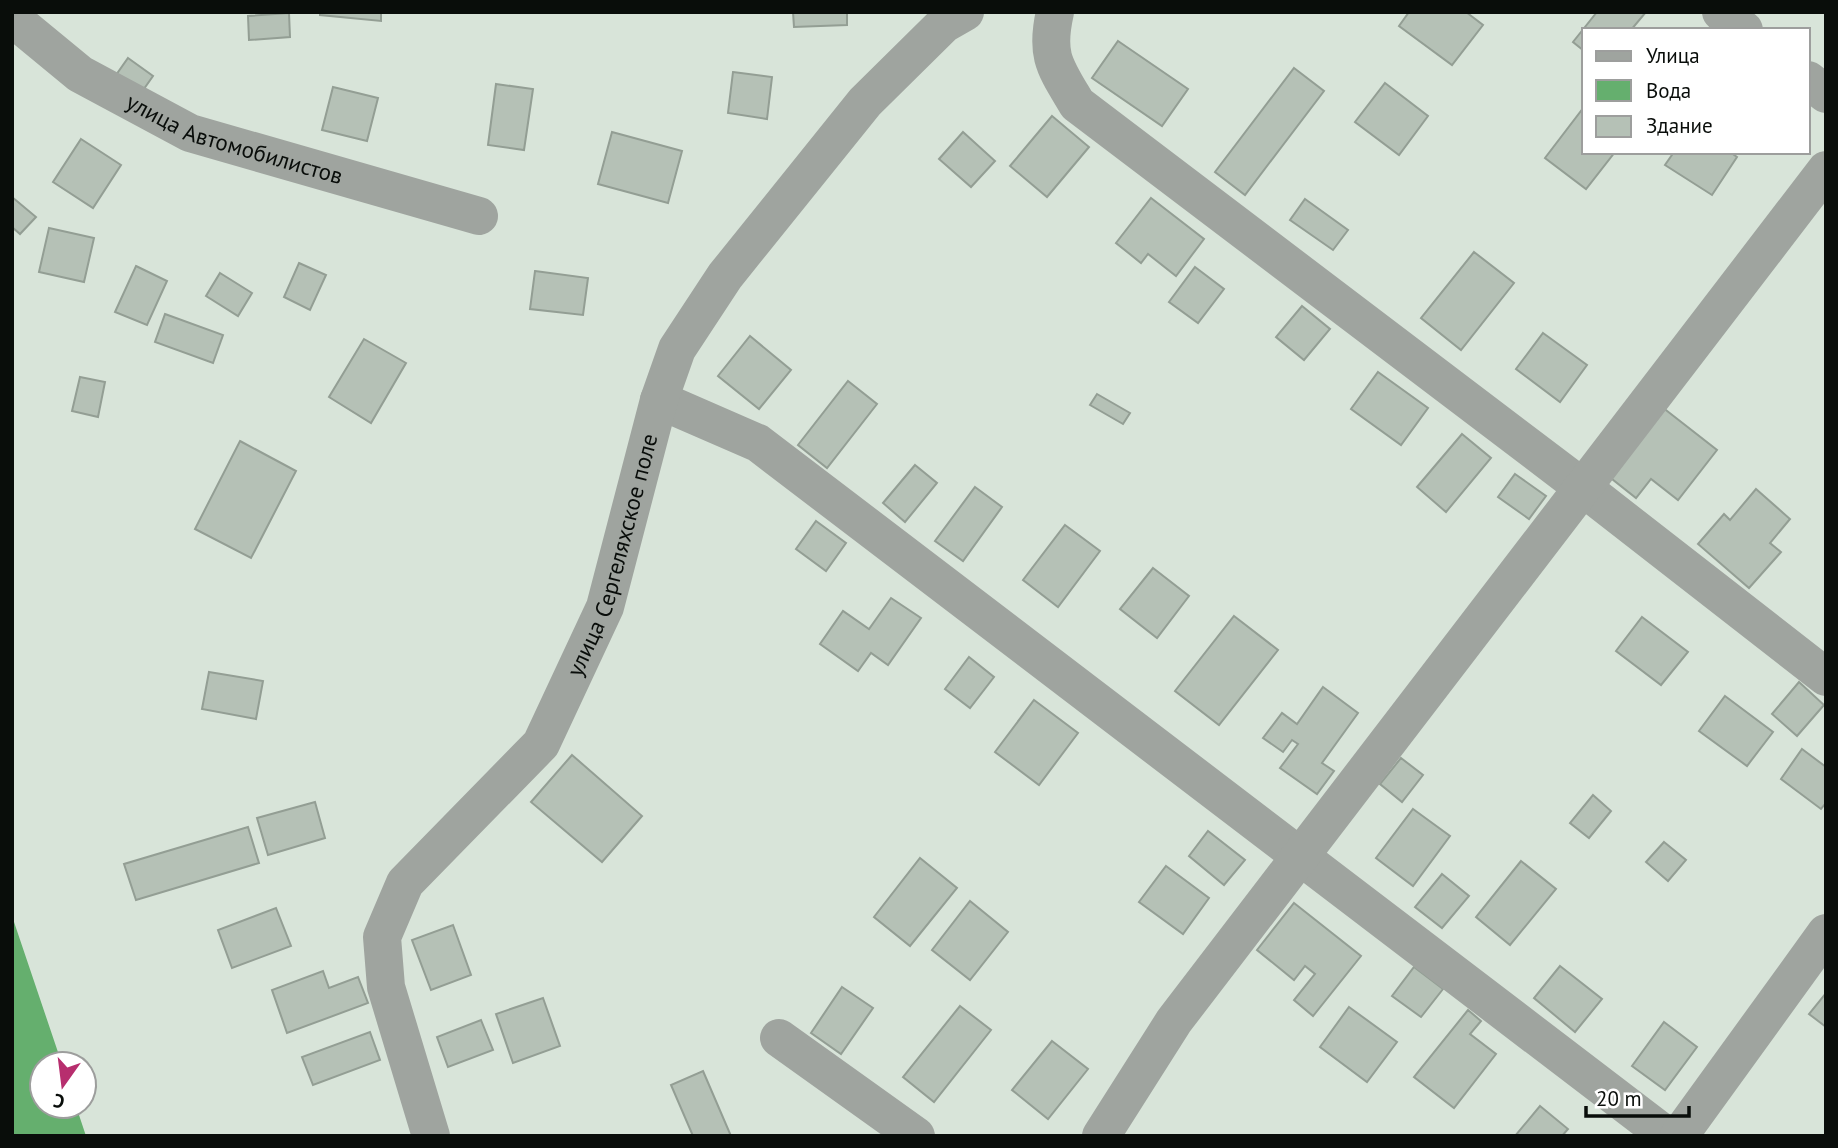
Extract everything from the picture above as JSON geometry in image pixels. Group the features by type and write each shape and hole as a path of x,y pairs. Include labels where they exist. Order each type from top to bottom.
{"street":[{"name":"улица Сергеляхское поле","path":"430,1136 386,987 382,937 405,883 541,744 605,607 659,400 677,349 725,276 864,102 944,24 965,12"},
{"path":"1055,12 1049,40 1057,70 1077,104 1826,677"},
{"path":"1721,12 1741,28"},
{"name":"улица Автомобилистов","path":"12,18 80,75 190,133 478,216"},
{"path":"1810,82 1826,94"},
{"path":"1101,1136 1174,1021 1826,170"},
{"path":"659,400 758,443 1667,1136"},
{"path":"1679,1136 1826,933"},
{"path":"779,1038 916,1136"}],"water":[{"path":"12,916 57,1050 28,1050 28,1120 81,1120 86,1136 12,1136"}],"building":[{"path":"320,12 381,12 381,21 320,15"},
{"path":"793,12 847,12 847,25 794,27"},
{"path":"1409,12 1466,12 1483,25 1452,65 1399,26"},
{"path":"1597,12 1646,12 1633,28 1584,28"},
{"path":"289,13 290,37 249,40 248,16"},
{"path":"1582,31 1582,49 1573,42"},
{"path":"1118,41 1188,89 1162,126 1092,78"},
{"path":"128,58 153,76 141,93 116,75"},
{"path":"1294,68 1324,91 1245,195 1215,172"},
{"path":"733,72 772,77 767,119 728,113"},
{"path":"1385,83 1428,116 1399,155 1355,122"},
{"path":"496,84 533,89 524,150 488,145"},
{"path":"333,87 378,98 367,141 322,130"},
{"path":"1582,110 1582,154 1613,154 1586,189 1545,158"},
{"path":"1052,116 1089,147 1047,197 1010,166"},
{"path":"612,132 682,151 668,203 598,184"},
{"path":"963,132 995,161 971,187 939,159"},
{"path":"81,139 121,165 93,208 53,182"},
{"path":"1673,154 1733,154 1737,157 1712,195 1665,165"},
{"path":"12,197 36,217 20,234 12,227"},
{"path":"1151,198 1204,239 1176,276 1148,254 1141,263 1116,243"},
{"path":"1305,199 1348,230 1333,250 1290,220"},
{"path":"49,228 94,238 84,282 39,272"},
{"path":"1474,252 1514,283 1461,350 1421,318"},
{"path":"299,263 326,275 310,310 284,297"},
{"path":"136,266 167,281 147,325 115,312"},
{"path":"1195,267 1224,289 1198,323 1169,302"},
{"path":"535,271 588,278 583,315 530,309"},
{"path":"220,273 252,293 238,316 206,296"},
{"path":"1302,306 1330,329 1304,360 1276,337"},
{"path":"165,314 223,335 213,363 155,342"},
{"path":"1543,333 1587,365 1560,402 1516,369"},
{"path":"750,336 791,370 759,409 718,376"},
{"path":"364,339 406,363 371,423 329,397"},
{"path":"1378,372 1428,408 1401,445 1351,409"},
{"path":"80,377 105,382 98,417 72,411"},
{"path":"848,381 877,404 827,468 798,445"},
{"path":"1097,394 1130,413 1123,424 1090,405"},
{"path":"1662,407 1717,450 1678,500 1651,479 1636,498 1607,475"},
{"path":"1462,434 1491,458 1446,512 1417,487"},
{"path":"240,441 296,471 251,558 195,529"},
{"path":"915,465 937,483 905,522 883,503"},
{"path":"1515,474 1546,496 1529,519 1498,497"},
{"path":"975,487 1002,507 963,561 935,541"},
{"path":"1756,489 1790,519 1770,543 1781,552 1749,588 1698,544 1724,514 1730,520"},
{"path":"816,521 846,543 826,571 796,549"},
{"path":"1065,525 1100,551 1058,607 1023,580"},
{"path":"1153,568 1189,596 1157,638 1120,609"},
{"path":"891,598 921,618 888,665 871,653 858,671 820,644 843,611 869,629"},
{"path":"1234,616 1278,650 1219,725 1175,691"},
{"path":"1642,617 1688,652 1661,685 1616,651"},
{"path":"969,657 994,677 970,708 945,689"},
{"path":"209,672 263,681 256,719 202,709"},
{"path":"1799,682 1824,705 1797,736 1772,714"},
{"path":"1323,687 1358,713 1322,763 1334,771 1317,794 1280,768 1298,744 1292,740 1283,752 1263,738 1282,713 1297,724"},
{"path":"1725,696 1773,732 1747,766 1699,731"},
{"path":"1034,700 1078,733 1039,785 995,752"},
{"path":"1802,749 1826,767 1826,803 1821,809 1781,779"},
{"path":"572,755 642,816 602,862 531,802"},
{"path":"1401,758 1423,775 1402,802 1380,784"},
{"path":"1593,795 1611,811 1589,838 1570,823"},
{"path":"315,802 325,838 268,855 257,818"},
{"path":"1413,809 1450,836 1413,886 1376,858"},
{"path":"248,827 259,863 136,900 124,864"},
{"path":"1208,831 1245,860 1224,885 1189,856"},
{"path":"1664,842 1686,860 1668,881 1646,862"},
{"path":"920,858 957,888 910,946 874,917"},
{"path":"1521,861 1556,889 1510,945 1476,917"},
{"path":"1166,866 1209,898 1183,934 1139,902"},
{"path":"1442,874 1469,896 1442,928 1415,907"},
{"path":"970,901 1008,932 970,980 932,950"},
{"path":"1294,903 1361,956 1313,1016 1294,1000 1315,974 1305,966 1294,980 1257,950"},
{"path":"276,908 291,946 232,968 218,930"},
{"path":"453,925 471,975 431,990 412,940"},
{"path":"1560,966 1602,999 1575,1032 1534,998"},
{"path":"1414,967 1443,989 1421,1017 1392,996"},
{"path":"323,971 329,988 358,977 368,1003 287,1033 272,990"},
{"path":"842,987 873,1008 841,1054 811,1033"},
{"path":"1826,993 1826,1027 1809,1014"},
{"path":"543,998 560,1046 513,1063 496,1014"},
{"path":"960,1006 991,1030 934,1102 903,1077"},
{"path":"1349,1007 1397,1042 1367,1082 1320,1047"},
{"path":"1468,1010 1481,1021 1470,1034 1496,1054 1454,1108 1414,1077"},
{"path":"481,1020 493,1050 448,1067 437,1037"},
{"path":"1664,1022 1697,1047 1665,1090 1632,1066"},
{"path":"370,1032 380,1060 313,1085 302,1057"},
{"path":"1052,1041 1088,1069 1048,1119 1012,1090"},
{"path":"703,1071 731,1136 693,1136 671,1085"},
{"path":"1540,1106 1568,1129 1562,1136 1515,1136"}]}
